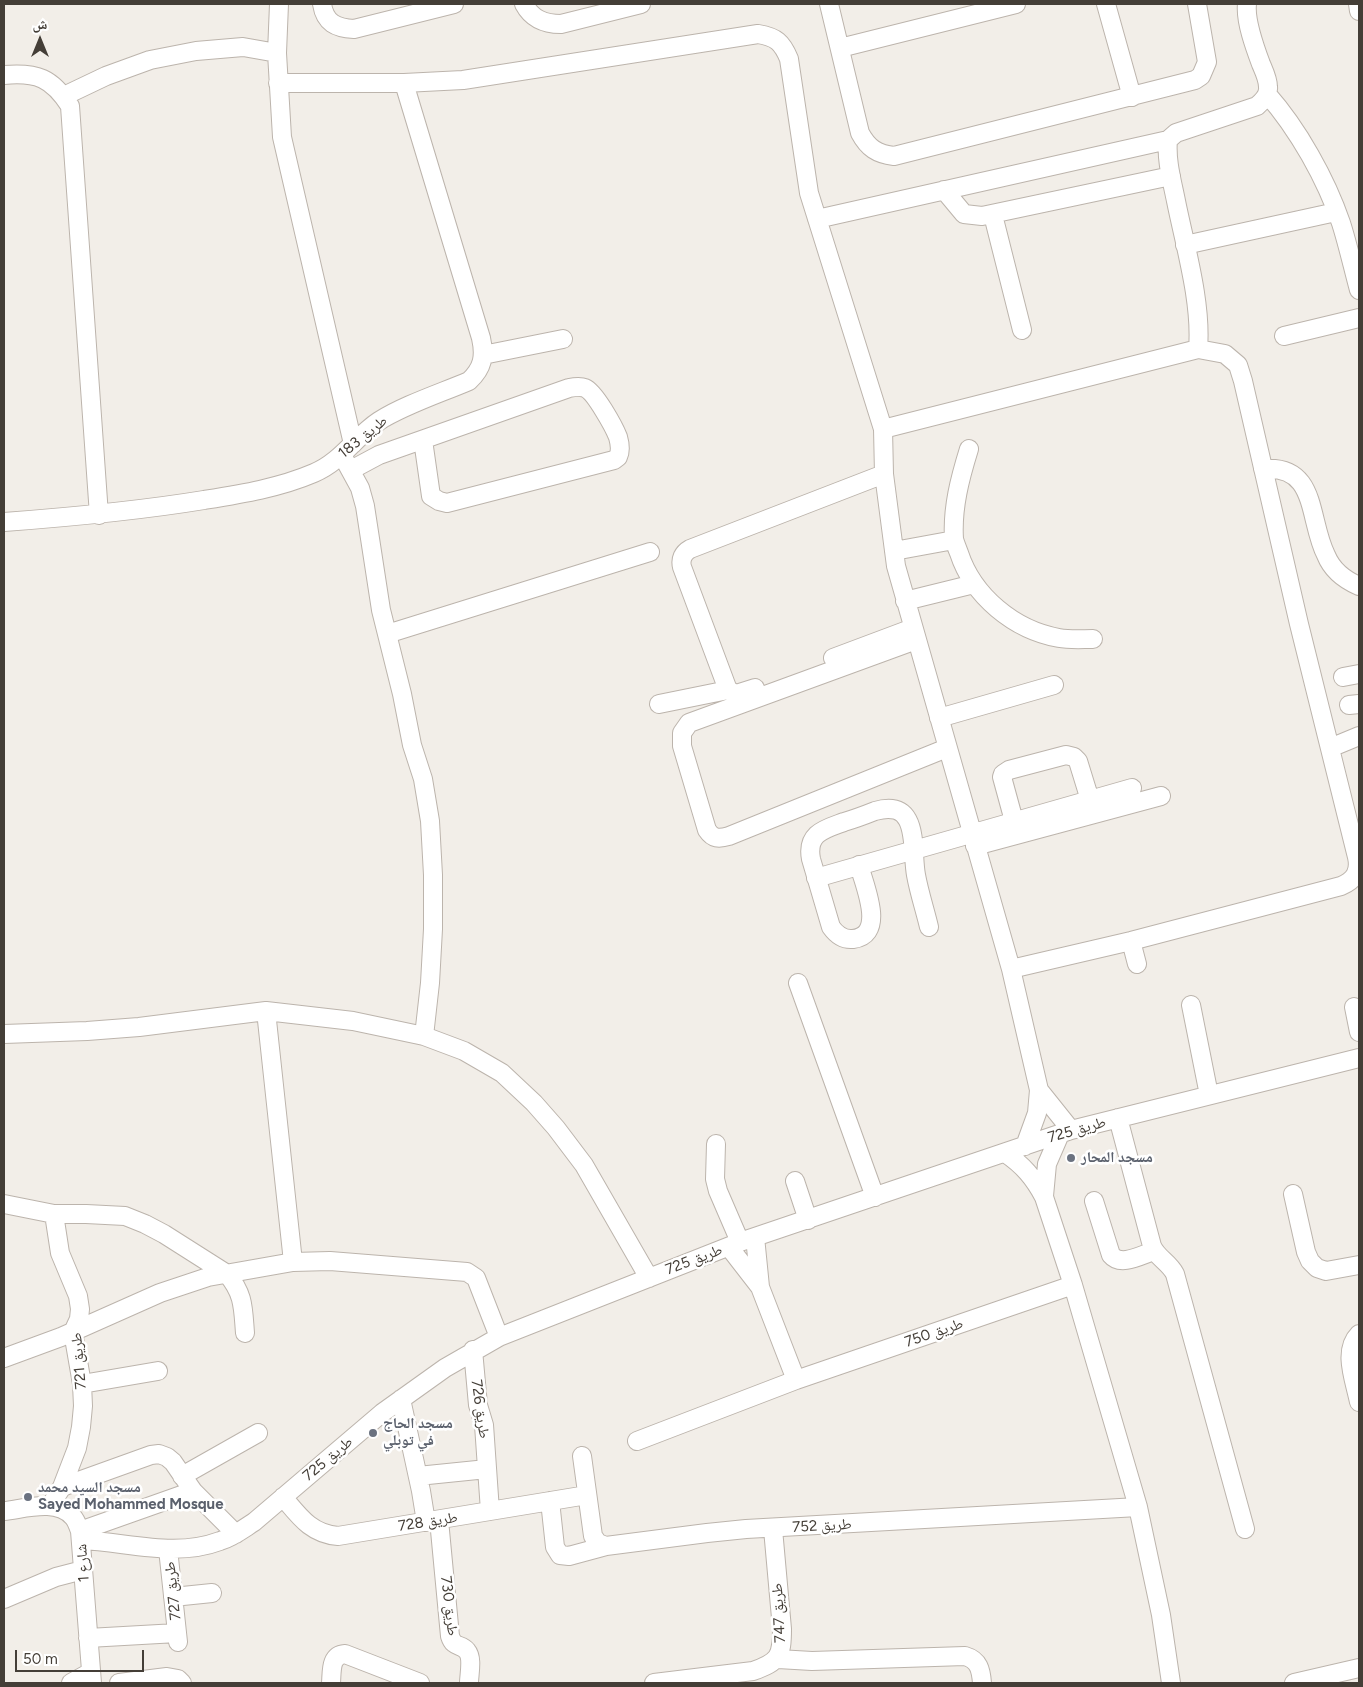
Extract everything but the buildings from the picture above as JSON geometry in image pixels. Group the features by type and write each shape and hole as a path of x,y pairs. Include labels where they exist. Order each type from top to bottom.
{"street":[{"path":"279,4 278,82 282,137 349,456 365,506 376,582 412,745 423,779 430,821 433,929 430,983 424,1036"},
{"path":"322,4 323,10 330,22 341,28 354,29 454,4"},
{"path":"524,4 537,20 548,24 561,24 641,4"},
{"path":"830,4 860,133 865,143 873,150 883,155 894,156 1195,80 1201,76 1207,62 1197,4"},
{"path":"840,48 1016,4"},
{"path":"1106,4 1132,97"},
{"path":"817,219 1168,140 1176,133 1257,106 1263,101 1268,87 1257,53 1248,17 1247,4"},
{"path":"1358,4 1359,11"},
{"path":"278,82 404,83 463,80 758,34 768,36 784,47 789,59 809,193 883,429 884,474 894,552 905,601 1011,969 1039,1090 1065,1132 1047,1164 1044,1197"},
{"path":"64,96 106,76 150,60 196,51 243,47 278,53"},
{"path":"4,75 33,75 46,79 64,96 70,106 99,515"},
{"path":"404,83 481,338 484,355 563,339"},
{"path":"1267,94 1300,137 1326,187 1336,212 1359,290"},
{"path":"1168,140 1167,150 1171,176 1200,322 1198,349"},
{"path":"944,190 964,214 972,216 993,215 1171,176"},
{"path":"1185,246 1336,212"},
{"path":"993,215 1022,330"},
{"path":"1284,336 1359,318"},
{"path":"883,429 1198,349 1225,354 1238,365 1244,381 1299,624 1359,866 1356,875 1350,882 1341,886 1131,941 1011,969"},
{"name":"طريق 183","path":"4,522 99,515 201,501 272,487 314,473 349,456 378,422 392,414 469,381 477,374 482,365 484,355"},
{"path":"349,456 379,455 577,387 584,388 596,398 618,439 620,451 618,457 614,460 447,502 439,501 431,496 423,440"},
{"path":"969,449 960,478 955,508 954,540 962,562 974,584 997,609 1026,627 1059,638 1093,639"},
{"path":"1264,469 1283,469 1300,479 1307,494 1326,556 1334,568 1345,578 1359,586"},
{"path":"884,474 690,550 683,555 681,563 728,690 733,694 743,693 915,634"},
{"path":"894,552 954,540"},
{"path":"387,634 650,552"},
{"path":"905,601 974,584"},
{"path":"915,634 688,723 682,733 682,746 707,830 711,836 716,838 729,836 947,748"},
{"path":"939,718 1054,685"},
{"path":"659,704 728,690"},
{"path":"1330,748 1359,736"},
{"path":"1014,821 1002,777 1009,770 1072,755 1078,761 1090,800"},
{"path":"973,839 1014,821 1132,788"},
{"path":"816,878 914,849 973,839 1161,796"},
{"path":"859,865 872,915 872,924 861,937 844,938 836,934 831,927 816,878 809,852 814,838 826,829 875,811 892,809 900,812 906,818 913,833 916,876 929,927"},
{"path":"1131,941 1137,964"},
{"path":"798,984 875,1197"},
{"path":"1191,1005 1209,1095"},
{"path":"1354,1007 1359,1032"},
{"path":"266,1011 293,1262"},
{"path":"4,1034 139,1027 266,1011 353,1021 424,1036 464,1051 502,1073 534,1103 584,1165 649,1278"},
{"name":"طريق 725","path":"81,1535 168,1549 200,1547 221,1541 254,1522 401,1399 473,1350 499,1337 741,1242 1065,1132 1359,1058"},
{"path":"1025,1146 1035,1119 1039,1090"},
{"path":"1118,1118 1154,1250 1170,1266 1175,1274 1244,1530"},
{"path":"716,1144 715,1179 718,1191 760,1288 796,1380"},
{"path":"1005,1153 1028,1172 1044,1197 1073,1286 1138,1507 1161,1614 1171,1683"},
{"path":"795,1181 808,1220"},
{"path":"1293,1194 1306,1252 1310,1261 1317,1268 1326,1271 1359,1265"},
{"path":"1094,1201 1113,1258 1124,1260 1154,1250"},
{"path":"4,1204 54,1214 124,1216 164,1234 227,1274 237,1286 241,1297 245,1333"},
{"name":"طريق 721","path":"50,1506 71,1468 79,1441 83,1406 82,1384 74,1332 79,1319 80,1308 78,1296 60,1253 54,1214"},
{"path":"741,1242 760,1288"},
{"path":"4,1358 74,1332 175,1287 208,1277 293,1262 368,1263 466,1272 476,1278 499,1337"},
{"name":"طريق 750","path":"637,1441 796,1380 1073,1286"},
{"path":"1359,1334 1353,1340 1350,1349 1359,1402"},
{"name":"طريق 726","path":"473,1350 478,1405 484,1425 490,1511"},
{"path":"82,1384 158,1371"},
{"name":"طريق 730","path":"401,1399 418,1476 432,1521 450,1636 455,1645 466,1649 469,1655 469,1683"},
{"path":"182,1476 258,1433"},
{"path":"62,1487 151,1455 159,1454 173,1462 193,1490 236,1534"},
{"path":"582,1456 593,1536 598,1543 606,1546"},
{"path":"418,1476 487,1469"},
{"path":"81,1535 193,1490"},
{"name":"طريق 728","path":"283,1497 306,1524 329,1536 347,1535 587,1495"},
{"name":"طريق 752","path":"550,1501 555,1547 560,1555 570,1556 606,1546 708,1533 1138,1507"},
{"path":"4,1511 50,1506"},
{"name":"شارع 1","path":"50,1506 63,1509 72,1516 81,1535 92,1678"},
{"name":"طريق 747","path":"654,1683 753,1671 767,1666 778,1659 782,1646 782,1629 773,1529"},
{"name":"طريق 727","path":"88,1638 178,1637 168,1549"},
{"path":"4,1599 56,1577 84,1570"},
{"path":"173,1597 212,1593"},
{"path":"331,1683 334,1659 345,1654 420,1683"},
{"path":"778,1659 822,1661 965,1656 978,1665 982,1683"},
{"path":"1294,1683 1357,1673"},
{"path":"119,1683 172,1676 182,1683"},
{"path":"71,1683 92,1678"}],"place":[{"name":"مسجد المحار","path":"1071,1158"},
{"name":"مسجد الحاج في توبلي","path":"373,1433"},
{"name":"مسجد السيد محمد Sayed Mohammed Mosque","path":"28,1497"}]}
